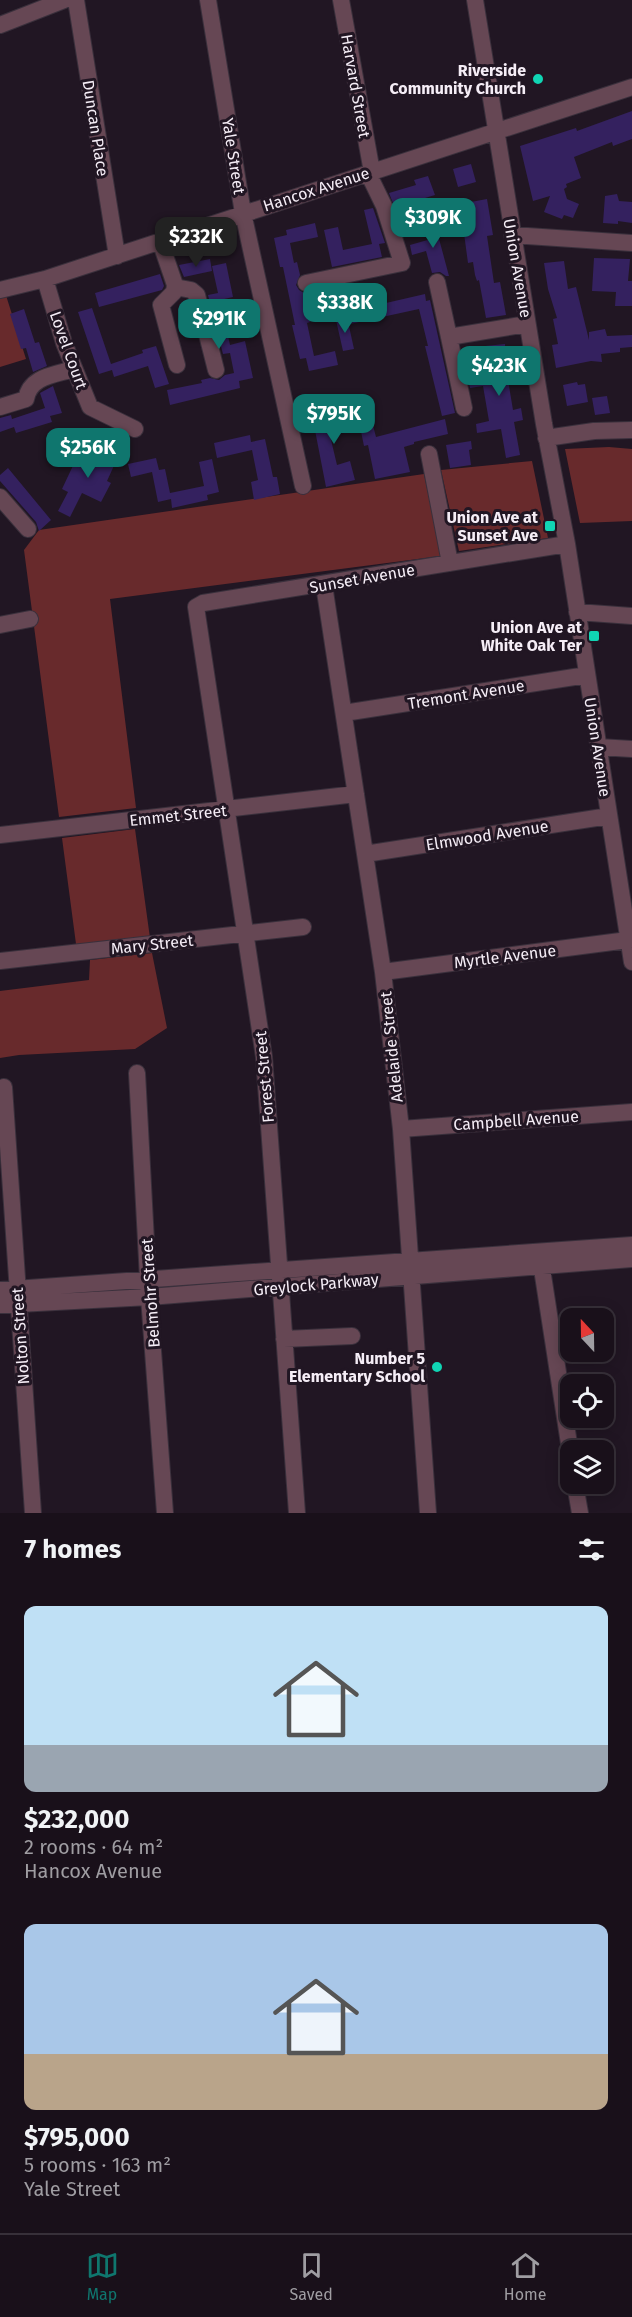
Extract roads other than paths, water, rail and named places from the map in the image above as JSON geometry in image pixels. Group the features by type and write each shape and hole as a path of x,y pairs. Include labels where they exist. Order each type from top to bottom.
{"street":[{"path":"0,25 64,0"},
{"name":"Duncan Place","path":"76,0 117,256"},
{"name":"Yale Street","path":"208,0 243,213 303,486"},
{"name":"Harvard Street","path":"306,284 402,263 384,206 370,172 341,0"},
{"name":"Union Avenue","path":"475,0 546,438 567,544 609,816 625,879 631,951"},
{"name":"Hancox Avenue","path":"0,290 45,279 117,256 632,87"},
{"path":"512,235 632,243"},
{"path":"160,241 175,287 174,292 161,306 177,364"},
{"name":"Lovel Court","path":"45,279 64,343 90,407 135,429"},
{"path":"437,282 464,408"},
{"path":"175,287 192,290 197,295 216,370"},
{"path":"449,337 527,324"},
{"path":"0,407 26,399 28,391 36,381 74,369"},
{"path":"546,438 594,431 632,430"},
{"path":"429,454 450,563"},
{"path":"0,497 28,529"},
{"name":"Sunset Avenue","path":"201,645 196,607 203,603 567,544"},
{"name":"Adelaide Street","path":"324,585 383,972 401,1129 428,1513"},
{"path":"577,612 632,616"},
{"path":"0,625 30,619"},
{"name":"Forest Street","path":"201,645 264,1057 297,1513"},
{"name":"Tremont Avenue","path":"344,713 587,675"},
{"path":"599,747 632,749"},
{"name":"Emmet Street","path":"0,835 356,794"},
{"name":"Elmwood Avenue","path":"365,854 609,816"},
{"name":"Mary Street","path":"0,962 303,927"},
{"name":"Myrtle Avenue","path":"383,972 631,951"},
{"name":"Belmohr Street","path":"137,1072 149,1298 165,1513"},
{"name":"Nolton Street","path":"4,1087 8,1297 33,1513"},
{"name":"Campbell Avenue","path":"401,1129 632,1112"},
{"name":"Greylock Parkway","path":"541,1259 632,1245"},
{"path":"541,1259 568,1440"},
{"name":"Greylock Parkway","path":"8,1297 148,1279 280,1278 541,1259 632,1259"},
{"name":"Greylock Parkway","path":"8,1297 149,1298 280,1278"},
{"path":"284,1339 352,1336"},
{"path":"577,1494 580,1513"}],"place":[{"name":"Riverside Community Church","path":"538,79"},
{"name":"Union Ave at Sunset Ave","path":"550,526"},
{"name":"Union Ave at White Oak Ter","path":"594,636"},
{"name":"Number 5 Elementary School","path":"437,1367"}]}
